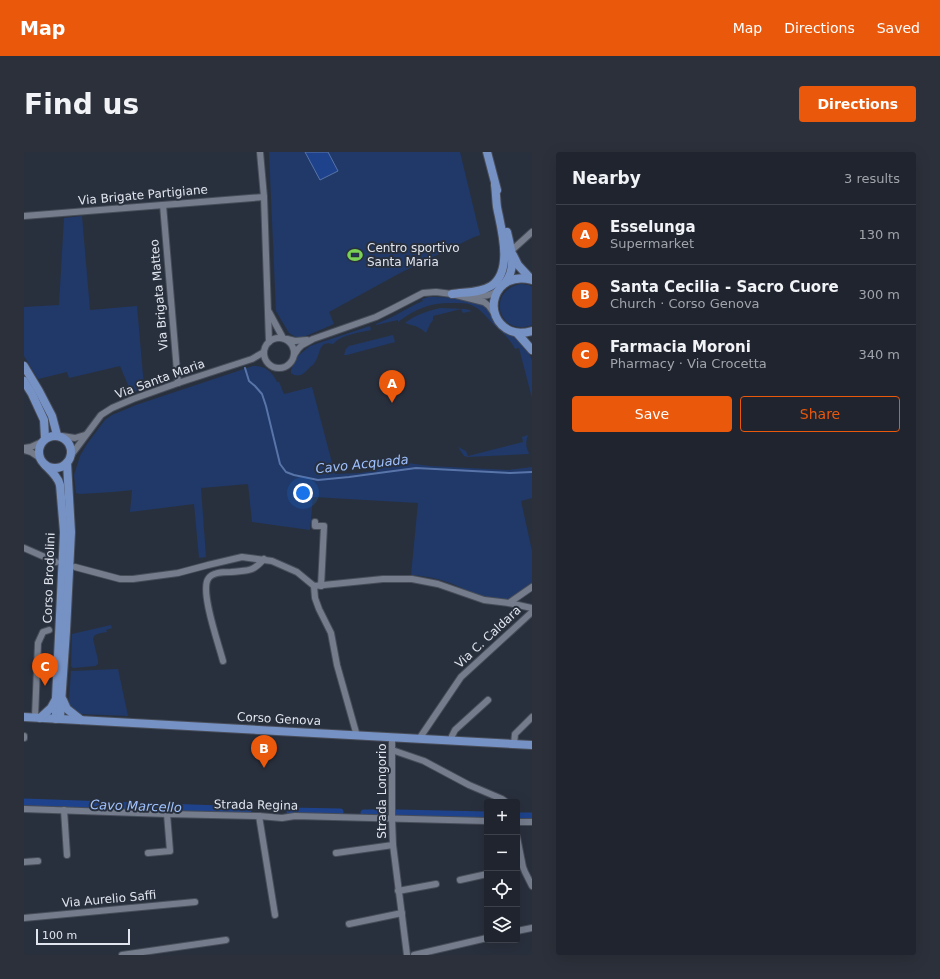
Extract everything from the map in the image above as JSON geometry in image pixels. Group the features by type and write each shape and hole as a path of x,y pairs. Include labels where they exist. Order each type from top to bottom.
{"main road":[{"path":"487,152 511,251 512,268 510,277 498,290 495,296 494,311 503,326 512,331 523,333 532,330"},
{"path":"455,294 480,291 492,285 500,276 505,249 495,185"},
{"path":"511,251 518,265 532,280"},
{"path":"505,283 512,279 518,278 532,280"},
{"path":"517,333 532,350"},
{"path":"24,366 52,416 60,436"},
{"path":"24,381 44,420 44,440 39,450 42,461 52,468 60,468 67,463 72,454 72,448 66,439 60,436 51,436 44,440"},
{"name":"Corso Brodolini","path":"42,461 59,481 64,532 58,719"},
{"name":"Corso Brodolini","path":"59,699 71,532 67,463"},
{"path":"38,718 59,699 81,720"},
{"name":"Corso Genova","path":"24,717 532,745"}],"street":[{"path":"260,152 264,197 268,308 268,342 265,346 264,352 266,360"},
{"name":"Via Brigate Partigiane","path":"24,216 264,197"},
{"name":"Via Brigata Matteo","path":"163,205 178,383"},
{"path":"511,251 532,232"},
{"name":"Via Santa Maria","path":"252,359 266,360 268,364 272,366 283,368 292,361 294,355 302,344 376,316 423,293 436,292 485,296 491,295 498,290"},
{"name":"Via Santa Maria","path":"455,294 484,302 490,306 497,318"},
{"path":"268,308 285,339 293,346 294,355"},
{"name":"Via Santa Maria","path":"268,342 278,338 294,341 313,339"},
{"name":"Via Santa Maria","path":"72,454 101,415 112,408 178,383 252,359 264,352"},
{"path":"60,436 75,438 86,434"},
{"path":"24,449 44,440"},
{"path":"24,449 31,452 42,461"},
{"path":"315,522 315,526 324,526 318,586 315,598 331,633 337,665 357,736"},
{"path":"24,548 56,562"},
{"path":"75,567 120,579 132,579 178,573 242,557 272,561 297,572 318,586 412,579 438,584 484,600 532,608"},
{"path":"223,661 205,591 207,580 212,575 220,573 251,571 264,559"},
{"path":"509,603 532,587"},
{"name":"Via C. Caldara","path":"419,739 461,677 532,612"},
{"path":"38,718 38,643 43,632 50,630"},
{"path":"451,741 455,730 488,700"},
{"path":"514,744 515,734 532,717"},
{"name":"Strada Longorio","path":"392,738 393,845 398,891 408,955"},
{"path":"392,750 424,761 469,785 502,799"},
{"name":"Strada Regina","path":"24,809 282,818 295,816 484,821"},
{"path":"64,810 67,854"},
{"path":"148,853 170,851 168,814"},
{"path":"259,816 276,915"},
{"path":"520,822 532,822"},
{"name":"Strada Longorio","path":"336,853 393,845"},
{"path":"24,862 38,861"},
{"path":"520,868 525,872 532,886"},
{"path":"460,880 484,875"},
{"path":"398,891 436,884"},
{"name":"Via Aurelio Saffi","path":"24,918 195,902"},
{"path":"349,924 402,914"},
{"path":"520,930 532,928"},
{"path":"414,955 484,939"},
{"path":"122,955 226,940"}],"shaded area":[{"name":"Centro sportivo Santa Maria","path":"269,152 305,152 320,180 338,171 328,152 460,152 480,235 400,273 329,312 334,324 299,339 289,333 276,311"},
{"path":"305,152 328,152 338,171 320,180"},
{"path":"82,216 90,310 137,306 144,387 132,394 120,366 69,378 67,372 38,379 24,356 24,307 59,305 64,218"},
{"path":"521,284 532,287 532,325 521,327 511,325 505,319 501,312 500,303 503,295 510,288"},
{"path":"429,297 469,300 484,305 489,309 510,333 521,342 532,360 532,398 519,348 515,349 506,336 474,306 462,303 440,303 419,309 398,322 398,320 376,325 423,301 422,299"},
{"path":"440,308 466,309 472,311 463,313 461,309 433,316 433,320 426,333 417,327 405,323 430,310"},
{"path":"370,326 371,330 346,336 333,344 325,344 322,346 317,359 312,366 299,375 294,375 291,373 298,356 310,346"},
{"path":"393,335 395,342 344,355 349,346"},
{"path":"253,366 264,368 271,372 277,382 279,382 284,394 312,387 335,474 373,471 400,462 430,466 508,470 532,467 532,498 521,501 532,551 532,583 509,599 501,601 486,599 445,581 411,575 418,503 313,497 310,530 252,522 248,484 201,488 206,557 199,558 194,504 130,512 132,490 80,494 76,493 74,475 80,456 105,420 112,415 136,405"},
{"path":"528,435 526,444 528,454 468,457 464,456 458,447 466,451 468,456 523,442 522,437"},
{"path":"111,625 112,628 106,630 107,632 98,634 93,639 98,664 95,666 73,668 71,666 72,634"},
{"path":"118,669 128,716 79,714 71,708 69,701 71,671"}],"waterway":[{"name":"Cavo Acquada","path":"245,368 249,381 262,394 280,464 286,472 294,475 318,480 416,468 510,473 532,472"},
{"name":"Cavo Marcello","path":"24,802 248,810"},
{"path":"290,811 340,812"},
{"name":"Cavo Marcello","path":"364,813 388,813"},
{"name":"Cavo Marcello","path":"397,813 484,815"},
{"name":"Cavo Marcello","path":"520,816 532,816"}],"place":[{"name":"Centro sportivo Santa Maria","path":"355,255"},
{"name":"Esselunga","path":"392,403"},
{"name":"Farmacia Moroni","path":"45,686"},
{"name":"Santa Cecilia - Sacro Cuore","path":"264,768"}]}
